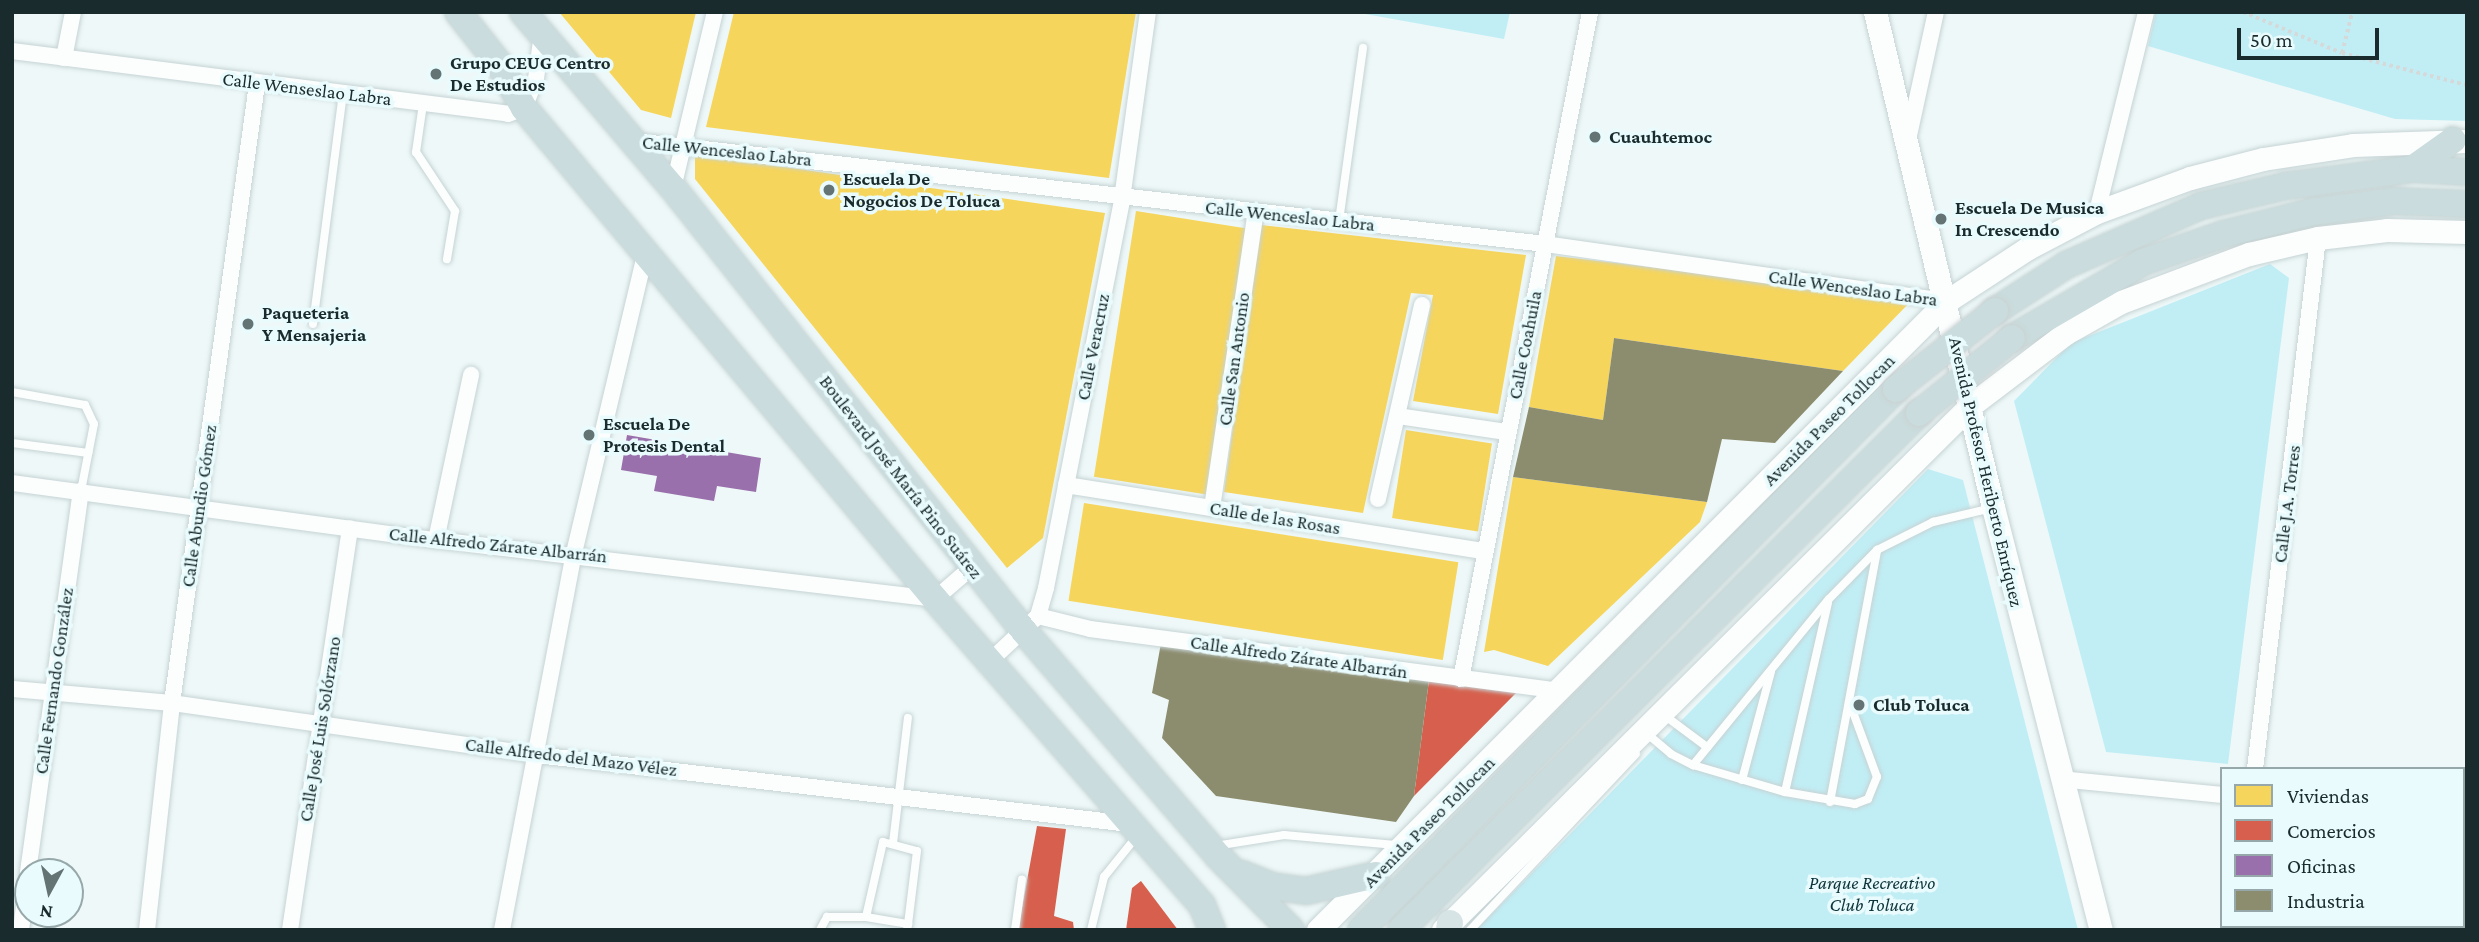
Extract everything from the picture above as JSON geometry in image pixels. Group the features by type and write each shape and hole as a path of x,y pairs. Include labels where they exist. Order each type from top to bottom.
{"highway":[{"path":"458,12 499,64 524,108 645,254 758,383 935,599 1222,930"},
{"name":"Boulevard José María Pino Suárez","path":"523,12 673,188 972,567 1031,624 1230,869 1292,930"},
{"path":"2412,169 2460,140"},
{"name":"Avenida Paseo Tollocan","path":"1359,930 1896,389 1995,311 2066,265 2201,206 2285,186 2412,169 2467,172"},
{"path":"1401,930 1440,888 1919,413 2012,338 2143,262 2223,234 2312,212 2393,201 2467,204"},
{"path":"1230,869 1271,886 1306,891 1376,875"},
{"path":"1202,905 1212,930"}],"main road":[{"name":"Avenida Profesor Heriberto Enríquez","path":"1875,12 1906,150 1947,301 1993,508 2060,779 2101,930"},
{"name":"Avenida Paseo Tollocan","path":"1318,930 1405,847 1947,301 2028,248 2097,212 2190,178 2263,159 2353,145 2460,140"},
{"path":"1453,928 1647,734 1661,713 1971,405 2066,333 2121,302 2249,254 2319,239 2388,230 2467,232"},
{"path":"1355,894 1352,912 1359,930"}],"street":[{"path":"64,58 73,12"},
{"path":"673,188 715,12"},
{"name":"Calle Veracruz","path":"1031,624 1066,485 1122,199 1148,12"},
{"name":"Calle Coahuila","path":"1461,679 1483,551 1590,12"},
{"path":"1906,150 1936,12"},
{"path":"2097,212 2146,12"},
{"path":"524,108 536,79 542,33"},
{"name":"Calle Wenseslao Labra","path":"12,51 508,114 524,108"},
{"name":"Calle Abundio Gómez","path":"147,930 172,703 257,83"},
{"name":"Calle Wenceslao Labra","path":"633,141 1122,199 1256,211 1545,244 1947,301"},
{"name":"Calle San Antonio","path":"1212,508 1256,211"},
{"name":"Calle J.A. Torres","path":"2255,767 2319,239"},
{"path":"502,930 574,553 645,254"},
{"path":"1378,499 1422,305"},
{"path":"436,540 471,375"},
{"path":"1398,416 1507,432"},
{"name":"Calle Alfredo Zárate Albarrán","path":"12,483 436,540 574,553 935,599"},
{"name":"Calle de las Rosas","path":"1066,485 1483,551"},
{"name":"Calle Fernando González","path":"30,858 81,491"},
{"name":"Calle José Luis Solórzano","path":"289,930 350,528"},
{"path":"935,599 972,567"},
{"path":"990,661 1031,624"},
{"name":"Calle Alfredo Zárate Albarrán","path":"1031,624 1090,629 1560,691"},
{"name":"Calle Alfredo del Mazo Vélez","path":"12,689 172,703 537,755 899,797 1134,829"},
{"path":"2060,779 2220,795"}],"lane":[{"path":"1339,221 1363,48"},
{"path":"313,324 343,94"},
{"path":"423,104 416,152 455,211 447,260"},
{"path":"12,392 85,405 94,424 81,491"},
{"path":"12,443 88,453"},
{"path":"1693,765 1829,599 1877,550 1924,525 1993,508"},
{"path":"1830,802 1877,550"},
{"path":"1785,792 1829,599"},
{"path":"1742,780 1772,668"},
{"path":"1647,734 1693,765 1785,792 1830,802 1855,804 1874,790 1875,768 1850,704"},
{"path":"1661,713 1707,747"},
{"path":"893,843 908,718"},
{"path":"1091,930 1104,877 1134,829"},
{"path":"1212,846 1284,835 1405,847"},
{"path":"820,930 827,917 866,917 907,927 917,851 893,843 879,845 866,917"},
{"path":"1015,930 1022,879"}],"path":[{"path":"2244,12 2342,53 2467,85"},
{"path":"2342,53 2353,12"}],"green space":[{"path":"1354,12 1510,12 1504,39"},
{"path":"2156,12 2467,12 2467,121 2395,119 2148,46"},
{"path":"2270,264 2289,278 2228,764 2106,752 2014,401 2071,343"},
{"name":"Club Toluca","path":"1928,469 1963,480 2078,930 1476,930"}],"building: Viviendas":[{"path":"559,12 696,12 671,118 641,110"},
{"path":"734,12 1136,12 1109,178 706,127"},
{"path":"695,154 1105,213 1043,538 1007,568 695,179"},
{"path":"1136,211 1249,229 1207,495 1094,477"},
{"path":"1261,225 1526,255 1498,414 1413,401 1433,295 1411,293 1363,513 1224,492"},
{"path":"1556,256 1914,298 1843,371 1614,338 1603,420 1529,407"},
{"path":"1406,430 1492,444 1478,532 1392,518"},
{"path":"1513,477 1707,502 1700,522 1548,666 1494,650 1484,652"},
{"path":"1084,503 1458,562 1443,660 1069,601"}],"building: Comercios":[{"path":"1429,680 1517,692 1414,796"},
{"path":"1037,826 1066,829 1054,916 1073,922 1074,930 1018,930"},
{"path":"1141,881 1178,930 1126,930 1132,888"}],"building: Oficinas":[{"path":"627,435 761,458 756,492 717,486 714,501 654,491 657,476 621,470"}],"building: Industria":[{"path":"1614,338 1843,371 1775,443 1722,439 1707,502 1513,477 1529,407 1603,420"},
{"path":"1161,643 1429,680 1414,796 1396,822 1216,796 1162,738 1169,700 1152,693"}],"place":[{"name":"Grupo CEUG Centro De Estudios","path":"436,74"},
{"name":"Cuauhtemoc","path":"1595,137"},
{"name":"Escuela De Nogocios De Toluca","path":"829,190"},
{"name":"Escuela De Musica In Crescendo","path":"1941,219"},
{"name":"Paqueteria Y Mensajeria","path":"248,324"},
{"name":"Escuela De Protesis Dental","path":"589,435"},
{"name":"Club Toluca","path":"1859,705"}],"park label":[{"name":"Parque Recreativo Club Toluca","path":"1872,894"}]}
